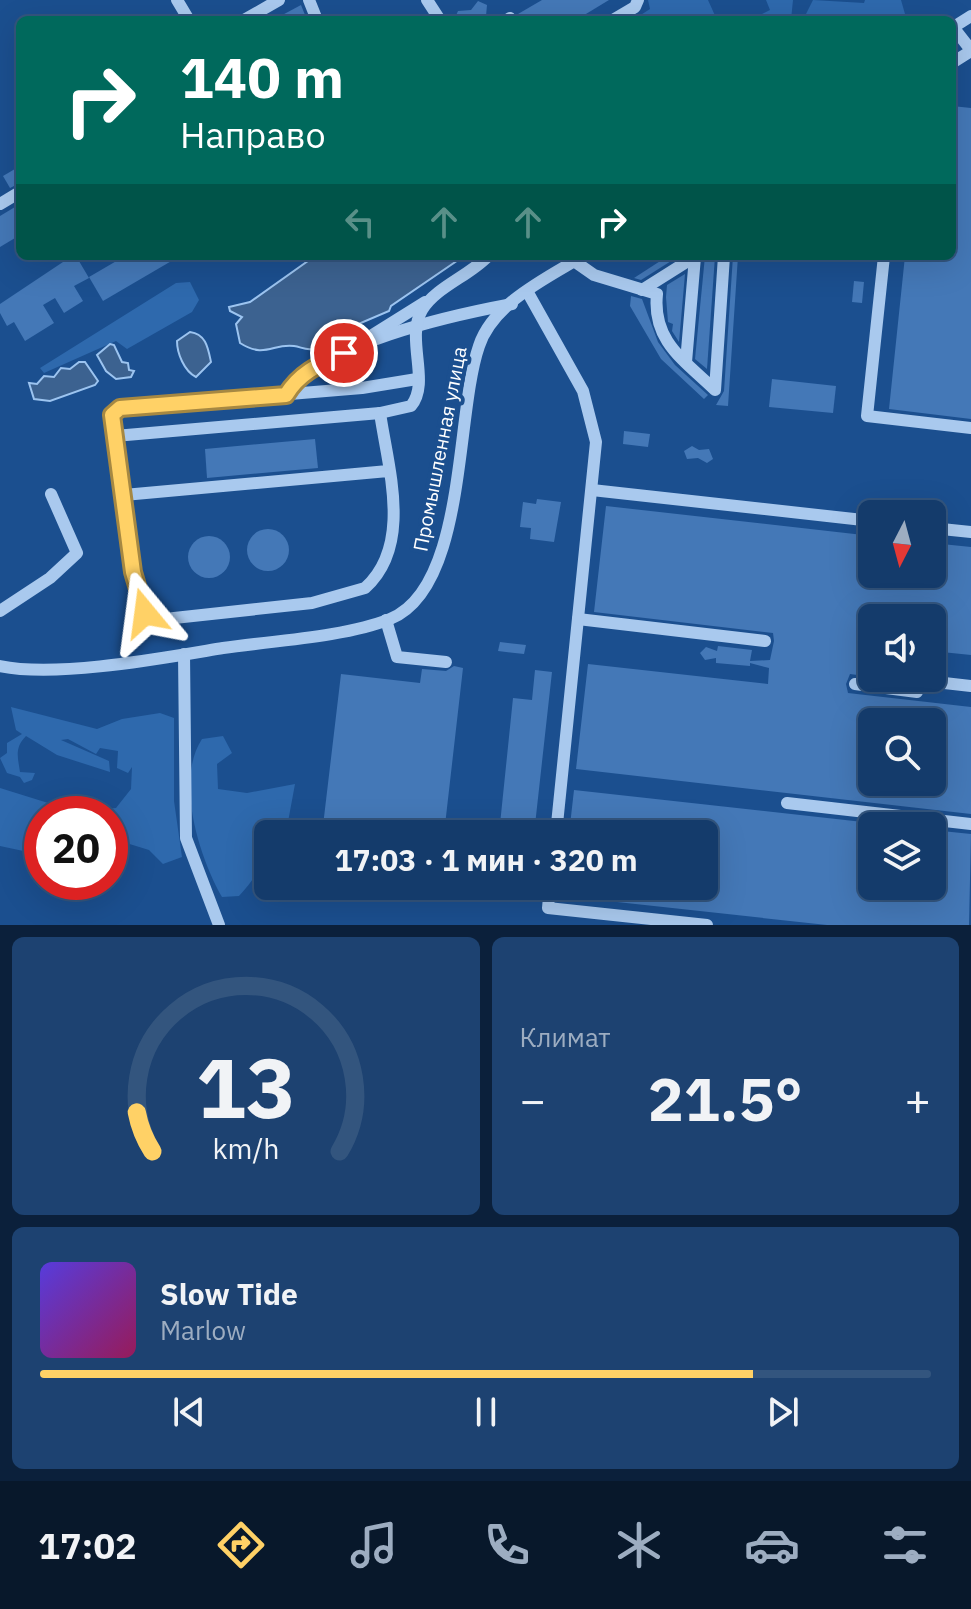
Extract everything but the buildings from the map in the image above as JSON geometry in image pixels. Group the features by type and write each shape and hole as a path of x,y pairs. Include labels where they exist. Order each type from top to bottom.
{"street":[{"path":"251,16 279,0"},
{"path":"620,16 635,7 638,0"},
{"path":"956,32 971,50"},
{"path":"344,353 431,298 483,260"},
{"name":"Промышленная улица","path":"0,666 36,671 184,654 386,620 422,596 441,557 479,345 527,291 576,260"},
{"path":"579,260 594,275 657,294"},
{"path":"642,290 690,260"},
{"path":"686,362 696,260"},
{"path":"658,280 654,317 669,346 715,390 724,260"},
{"path":"884,260 867,416 971,428"},
{"path":"527,291 583,391 592,415 596,442 557,820"},
{"path":"115,436 380,413 411,406 418,393 416,327 431,298"},
{"path":"286,395 295,380 311,368 344,353 416,327 513,304"},
{"path":"380,413 393,537 375,576 365,588 312,603 165,619 154,619 140,604 112,415 120,408 286,395 417,379"},
{"path":"124,495 388,471"},
{"path":"592,490 858,519"},
{"path":"1,606 50,578 77,553 51,494"},
{"path":"946,529 971,532"},
{"path":"578,619 765,641"},
{"path":"386,620 397,657 446,662"},
{"path":"184,654 186,838 219,925"},
{"path":"855,684 917,692 918,680 971,686"},
{"path":"787,803 971,824"},
{"path":"549,900 548,908 707,925"}],"shaded area":[{"path":"648,0 708,0 715,16 639,16 650,9"},
{"path":"766,0 793,0 791,16 758,16 770,10"},
{"path":"813,0 864,3 865,0 901,0 905,14 902,16 805,16"},
{"path":"309,260 458,260 391,306 389,311 342,331 341,337 310,349 287,346 256,350 240,343 236,324 242,317 230,311 229,307 250,302"},
{"path":"190,282 199,300 192,312 127,349 116,341 44,373 40,368 176,283"},
{"path":"190,332 203,339 211,362 196,377 185,366 177,346 177,341"},
{"path":"110,344 114,345 122,362 128,363 129,370 134,371 131,377 116,379 106,371 97,355"},
{"path":"79,362 85,362 98,381 95,385 50,401 34,399 29,383 37,384 44,376 54,377 61,368 70,369"},
{"path":"11,707 97,729 122,719 160,713 174,718 174,801 182,857 163,864 149,850 128,844 128,796 125,796 131,789 132,767 128,773 117,768 118,751 100,748 96,754 68,739 61,740 109,761 110,772 57,755 26,736 18,749 20,772 35,773 32,780 24,783 20,777 7,773 0,758 7,753 7,743 22,734 16,730"},
{"path":"223,736 232,753 217,764 218,789 247,793 295,784 288,820 254,820 254,877 239,896 222,897 198,840 190,796 190,775 202,739"},
{"path":"0,788 26,796 24,851 0,846"}],"route":[{"path":"145,613 133,572 112,415 120,408 286,395 295,380 311,368 344,353"}]}
